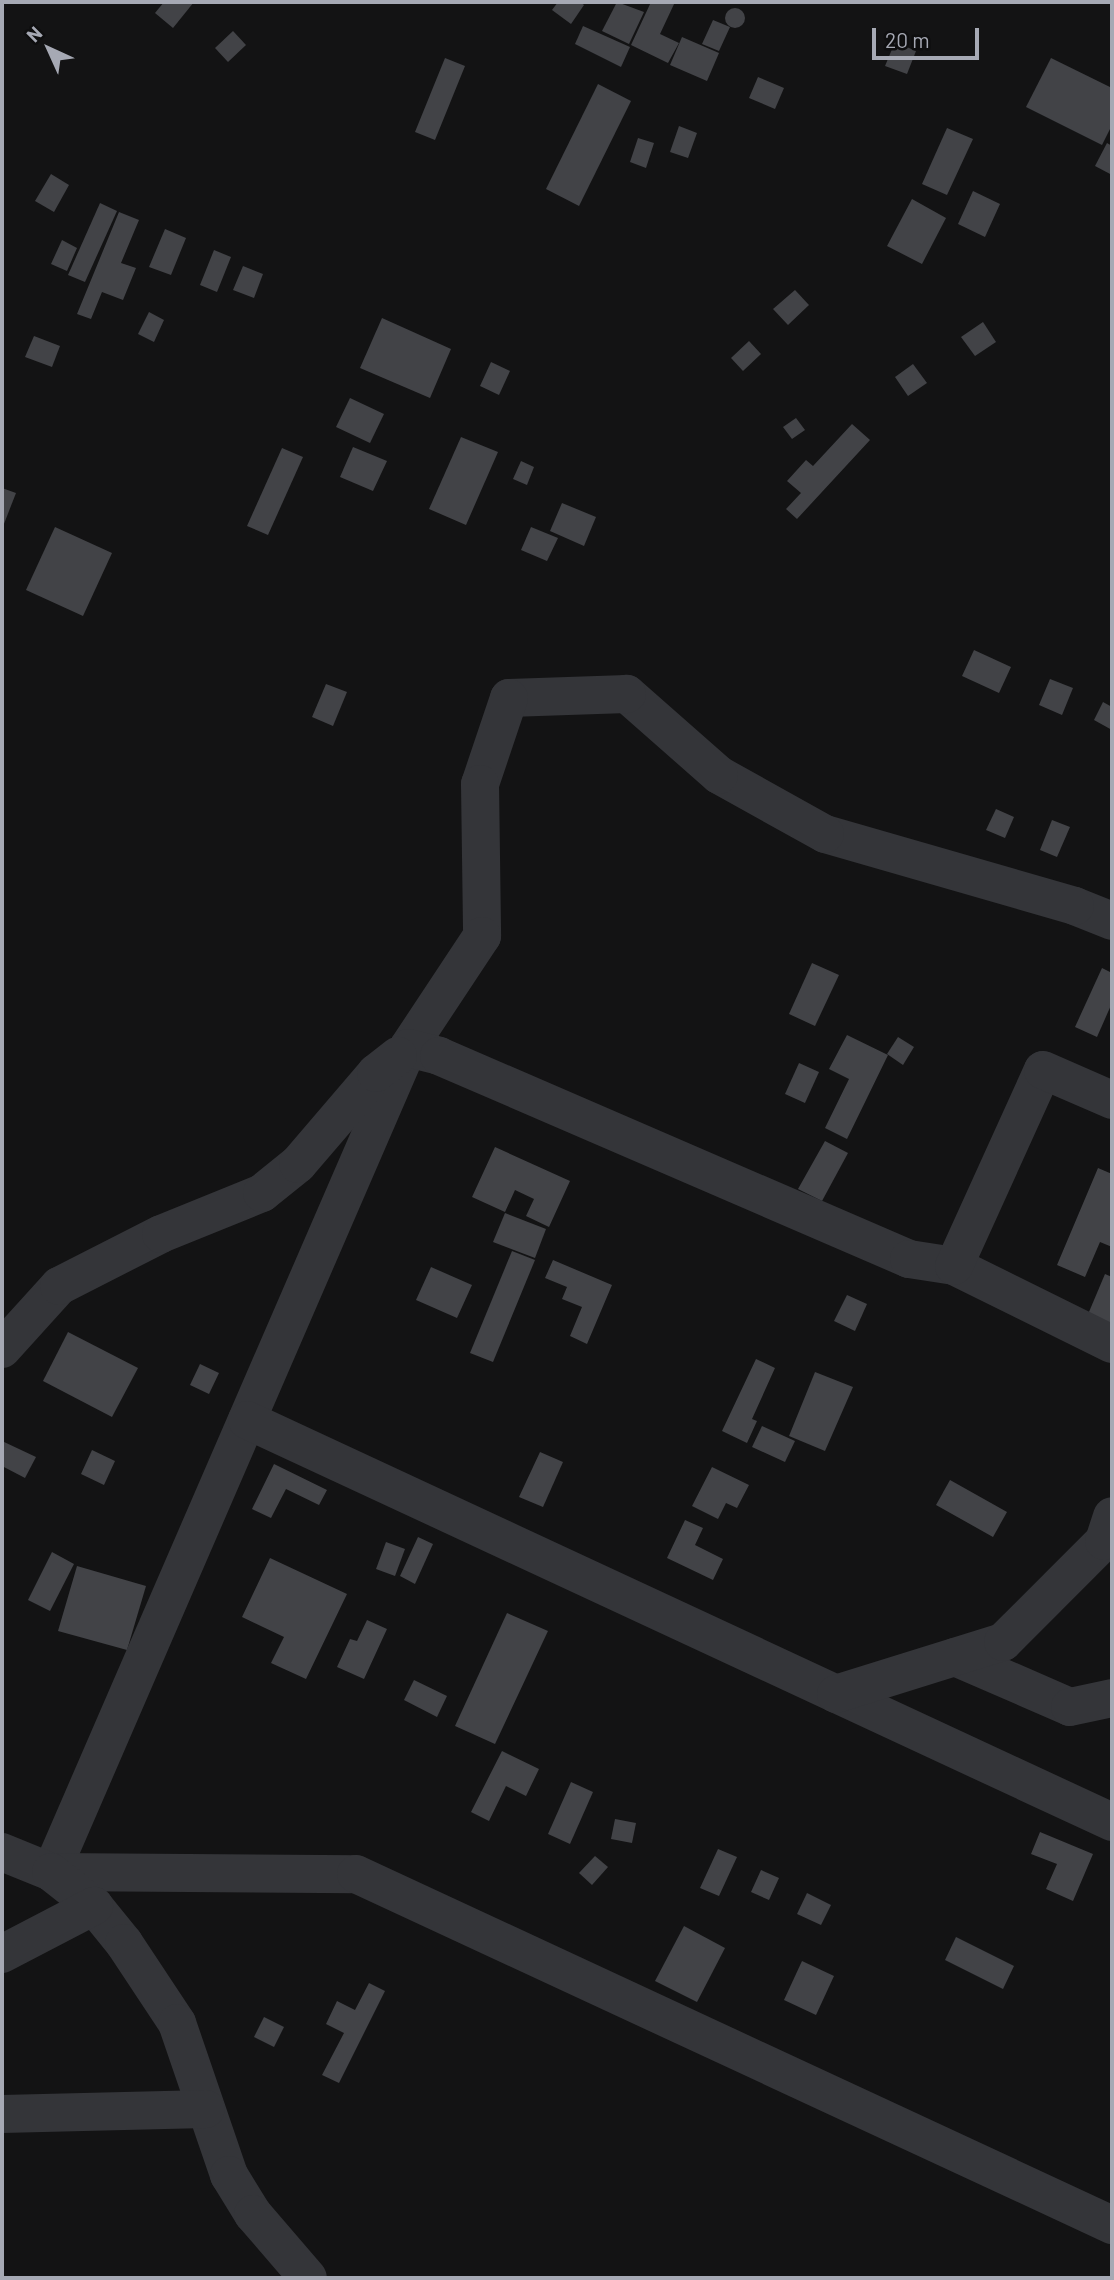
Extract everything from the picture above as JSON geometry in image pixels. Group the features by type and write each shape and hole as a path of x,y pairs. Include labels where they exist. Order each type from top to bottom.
{"street":[{"path":"51,1872 408,1048 482,936 480,784 509,698 626,694 719,775 825,834 1075,906 1112,921"},
{"path":"408,1048 439,1055 909,1259 954,1266 1112,1344"},
{"path":"2,1349 59,1286 161,1234 261,1193 307,1154 376,1073 408,1048"},
{"path":"954,1266 1043,1070 1112,1100"},
{"path":"247,1419 1112,1822"},
{"path":"836,1694 1003,1642 1104,1541 1112,1516"},
{"path":"955,1657 1070,1707 1112,1698"},
{"path":"2,1852 51,1872 94,1906 177,2023 229,2175 253,2214 308,2278"},
{"path":"51,1872 356,1874 1112,2225"},
{"path":"2,1954 94,1906"},
{"path":"2,2114 206,2109"}],"building":[{"path":"164,2 194,2 173,28 155,13"},
{"path":"558,2 580,2 584,5 571,24 552,10"},
{"path":"617,2 644,12 629,44 602,31"},
{"path":"651,2 675,2 660,34 679,43 668,63 631,45"},
{"path":"735,8 742,11 745,18 742,25 735,28 728,25 725,18 728,11"},
{"path":"713,20 730,27 719,51 702,44"},
{"path":"583,26 630,47 621,67 575,44"},
{"path":"233,31 246,45 228,62 215,48"},
{"path":"682,37 719,53 707,81 670,65"},
{"path":"895,42 916,51 907,74 885,66"},
{"path":"445,58 465,66 435,140 415,132"},
{"path":"1051,58 1112,88 1112,125 1102,145 1026,107"},
{"path":"758,77 784,88 775,109 749,98"},
{"path":"598,84 631,101 579,206 546,189"},
{"path":"679,126 697,133 688,158 670,152"},
{"path":"947,128 973,139 947,195 922,184"},
{"path":"638,138 654,143 646,168 630,162"},
{"path":"1107,143 1112,146 1112,175 1095,166"},
{"path":"51,174 69,185 54,212 35,201"},
{"path":"973,191 1000,204 985,237 958,224"},
{"path":"912,199 946,218 922,264 887,246"},
{"path":"100,203 117,211 85,282 68,275"},
{"path":"119,212 139,220 121,263 136,268 123,300 102,292 91,319 77,314"},
{"path":"165,229 186,238 171,275 149,267"},
{"path":"62,240 77,248 67,271 51,264"},
{"path":"214,250 231,257 217,292 200,285"},
{"path":"243,266 263,274 254,298 233,290"},
{"path":"795,290 809,305 788,325 773,309"},
{"path":"149,312 164,320 154,342 138,334"},
{"path":"382,318 451,349 430,398 360,368"},
{"path":"983,322 996,342 975,356 961,337"},
{"path":"34,336 60,346 52,367 25,357"},
{"path":"749,341 761,354 743,371 731,358"},
{"path":"491,362 510,371 499,395 480,386"},
{"path":"913,364 927,383 908,396 895,377"},
{"path":"350,398 384,414 370,443 336,427"},
{"path":"796,418 805,430 792,439 783,427"},
{"path":"852,424 870,440 797,519 786,509 801,493 787,481 806,460 813,466"},
{"path":"461,437 498,452 466,525 429,509"},
{"path":"353,447 387,461 373,491 340,477"},
{"path":"282,448 303,457 268,535 247,526"},
{"path":"521,461 534,467 527,485 513,479"},
{"path":"2,488 16,493 2,529"},
{"path":"562,503 596,517 584,546 550,531"},
{"path":"55,527 112,553 83,616 26,590"},
{"path":"531,527 558,538 547,561 521,550"},
{"path":"974,650 1011,667 999,693 962,676"},
{"path":"1050,679 1073,688 1062,715 1039,705"},
{"path":"326,684 347,692 333,726 312,717"},
{"path":"1103,702 1112,707 1112,730 1094,720"},
{"path":"996,809 1014,817 1005,838 986,830"},
{"path":"1052,820 1070,827 1057,857 1040,850"},
{"path":"812,963 839,975 815,1026 789,1014"},
{"path":"1102,968 1112,973 1112,1003 1097,1037 1075,1027"},
{"path":"847,1035 888,1055 847,1139 825,1128 849,1079 829,1069"},
{"path":"898,1037 914,1047 903,1065 887,1054"},
{"path":"799,1063 819,1072 805,1103 785,1094"},
{"path":"825,1141 848,1153 822,1201 798,1189"},
{"path":"495,1147 570,1181 549,1227 526,1216 534,1199 515,1190 505,1212 472,1197"},
{"path":"1098,1168 1112,1174 1112,1247 1100,1242 1085,1277 1057,1265"},
{"path":"505,1213 546,1229 535,1258 493,1242"},
{"path":"512,1251 535,1260 493,1362 470,1353"},
{"path":"553,1260 612,1285 587,1344 570,1336 582,1307 562,1299 567,1287 545,1278"},
{"path":"431,1267 472,1285 457,1318 416,1300"},
{"path":"1105,1274 1112,1277 1112,1331 1086,1319"},
{"path":"847,1295 867,1304 855,1331 834,1321"},
{"path":"68,1332 138,1368 112,1417 43,1381"},
{"path":"756,1359 775,1368 752,1419 757,1421 747,1443 722,1431"},
{"path":"200,1364 219,1373 209,1394 190,1385"},
{"path":"815,1372 853,1387 825,1451 789,1436"},
{"path":"762,1426 795,1441 785,1462 752,1447"},
{"path":"2,1441 36,1457 25,1478 2,1466"},
{"path":"92,1450 115,1461 104,1485 81,1474"},
{"path":"540,1452 563,1462 543,1507 519,1497"},
{"path":"274,1464 327,1490 319,1505 286,1489 271,1518 252,1509"},
{"path":"712,1467 749,1485 737,1508 726,1503 718,1519 692,1506"},
{"path":"950,1480 1007,1512 993,1537 936,1505"},
{"path":"685,1520 703,1528 695,1545 723,1559 713,1580 667,1558"},
{"path":"418,1537 433,1544 415,1584 400,1576"},
{"path":"386,1542 405,1549 395,1576 376,1569"},
{"path":"52,1552 74,1564 50,1611 28,1600"},
{"path":"270,1558 347,1594 306,1679 271,1663 284,1637 242,1617"},
{"path":"77,1566 146,1586 127,1650 58,1631"},
{"path":"507,1613 548,1631 495,1744 455,1726"},
{"path":"367,1620 387,1629 364,1679 337,1667 350,1639 357,1641"},
{"path":"414,1680 447,1696 437,1717 404,1700"},
{"path":"502,1751 539,1769 526,1796 506,1786 489,1821 471,1812"},
{"path":"571,1782 593,1792 570,1844 548,1834"},
{"path":"615,1819 636,1823 632,1843 611,1839"},
{"path":"1040,1832 1093,1854 1073,1901 1046,1889 1057,1864 1031,1854"},
{"path":"718,1849 737,1857 719,1896 700,1888"},
{"path":"595,1856 608,1867 592,1885 579,1873"},
{"path":"761,1870 779,1878 769,1900 751,1892"},
{"path":"807,1893 831,1905 821,1925 797,1914"},
{"path":"684,1926 725,1948 697,2002 655,1981"},
{"path":"956,1937 1014,1966 1003,1989 945,1960"},
{"path":"802,1961 834,1976 816,2015 784,2000"},
{"path":"369,1983 385,1991 339,2083 322,2075 344,2033 326,2024 337,2001 355,2010"},
{"path":"264,2017 284,2027 274,2047 254,2037"}]}
